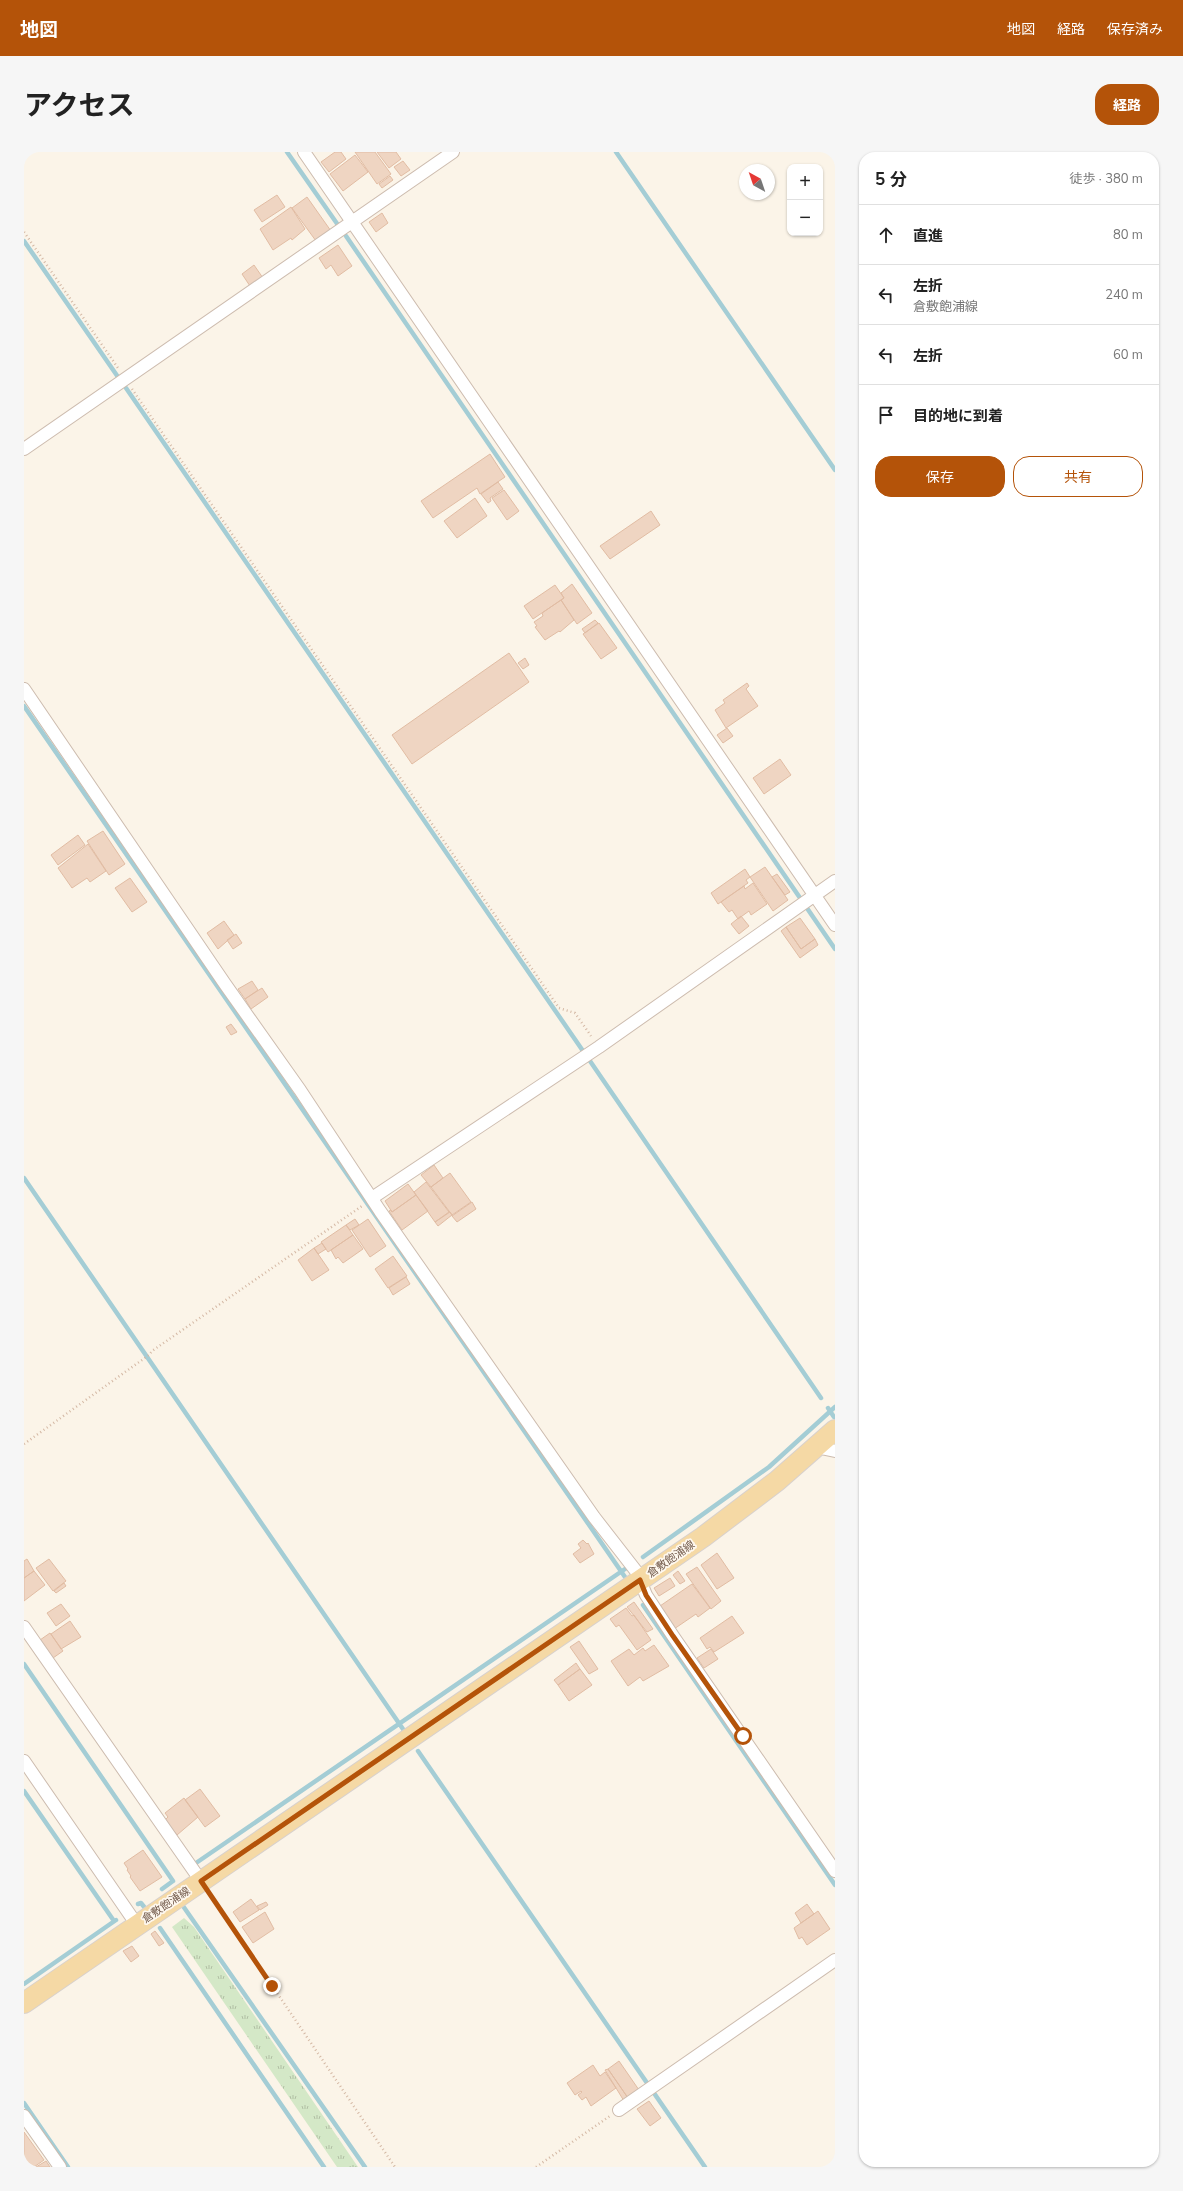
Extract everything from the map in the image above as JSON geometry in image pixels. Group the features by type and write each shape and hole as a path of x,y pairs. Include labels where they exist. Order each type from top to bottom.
{"main road":[{"name":"倉敷飽浦線","path":"24,2003 640,1580 826,1449 835,1430"}],"street":[{"path":"304,152 807,901 835,925"},
{"path":"24,449 453,152"},
{"path":"24,689 368,1201 594,1517 636,1571 646,1595 673,1636 835,1871"},
{"path":"368,1201 599,1047 835,881"},
{"path":"24,1627 201,1881"},
{"path":"24,1761 137,1925"},
{"path":"619,2110 835,1960"},
{"path":"24,2116 60,2167"}],"path":[{"path":"24,232 560,1008 575,1013 599,1047"},
{"path":"24,1444 149,1356 152,1351 368,1201"},
{"path":"201,1881 395,2167"},
{"path":"536,2167 619,2110"}],"green space":[{"path":"184,1918 194,1927 358,2167 337,2167 172,1927"}],"building":[{"path":"335,152 341,152 346,159 329,172 321,162"},
{"path":"355,152 375,152 391,174 377,184"},
{"path":"377,152 396,152 401,159 389,168"},
{"path":"355,155 368,172 343,191 330,174"},
{"path":"403,161 410,170 401,176 394,167"},
{"path":"390,176 393,180 382,188 379,184"},
{"path":"277,195 285,207 262,222 254,210"},
{"path":"307,197 331,231 316,241 292,208"},
{"path":"291,207 305,229 292,240 291,238 273,250 260,229"},
{"path":"382,213 388,223 376,232 369,222"},
{"path":"338,245 352,266 338,276 331,265 326,269 319,258"},
{"path":"254,265 263,278 250,286 242,274"},
{"path":"490,454 505,477 480,494 477,488 433,518 421,501"},
{"path":"498,482 503,489 490,498 491,501 488,503 481,494"},
{"path":"504,490 519,511 507,520 492,498"},
{"path":"475,498 487,516 457,538 444,521"},
{"path":"651,511 660,525 610,559 600,546"},
{"path":"572,584 592,613 577,624 561,600 564,598 561,593"},
{"path":"555,585 564,598 533,619 524,606"},
{"path":"561,600 574,620 560,632 559,631 545,640 535,627 537,626 534,622 543,616 542,613"},
{"path":"595,620 598,623 585,633 582,629"},
{"path":"599,623 617,648 601,659 583,634"},
{"path":"509,653 529,682 412,764 392,735"},
{"path":"525,658 529,665 523,669 518,663"},
{"path":"747,683 749,686 746,689 758,706 726,728 715,710 725,703 723,700"},
{"path":"727,728 733,736 723,743 717,735"},
{"path":"780,759 791,775 764,794 753,778"},
{"path":"103,831 125,864 109,875 87,841"},
{"path":"78,835 85,845 58,865 51,855"},
{"path":"88,844 106,871 90,882 87,878 72,888 58,868"},
{"path":"765,867 788,900 773,911 750,877"},
{"path":"745,869 750,877 746,880 748,883 718,904 711,893"},
{"path":"777,874 790,892 785,895 772,877"},
{"path":"130,878 147,902 132,912 115,888"},
{"path":"753,883 767,904 751,915 749,911 738,919 732,910 729,912 721,902 744,886 745,889"},
{"path":"741,916 749,926 739,934 731,924"},
{"path":"800,918 815,939 801,949 786,927"},
{"path":"224,921 234,935 218,949 207,933"},
{"path":"786,927 801,949 815,939 818,945 800,958 781,931"},
{"path":"236,934 242,943 233,949 227,940"},
{"path":"252,981 258,990 245,999 238,989"},
{"path":"262,988 268,997 251,1009 245,999"},
{"path":"231,1024 237,1032 231,1035 226,1027"},
{"path":"434,1165 443,1178 431,1187 421,1175"},
{"path":"450,1173 471,1202 452,1215 431,1187"},
{"path":"426,1182 449,1212 435,1222 414,1192"},
{"path":"408,1184 416,1195 392,1212 385,1201"},
{"path":"416,1195 428,1211 402,1230 389,1211 391,1210 392,1212"},
{"path":"472,1202 476,1209 457,1222 452,1216"},
{"path":"450,1212 452,1215 438,1226 435,1222"},
{"path":"355,1219 359,1225 350,1230 346,1225"},
{"path":"368,1219 386,1246 370,1257 352,1230"},
{"path":"346,1225 353,1235 328,1252 321,1242"},
{"path":"353,1235 363,1249 343,1263 338,1257 336,1259 331,1250"},
{"path":"322,1243 326,1249 318,1254 314,1248"},
{"path":"314,1248 329,1270 312,1281 298,1260"},
{"path":"393,1256 407,1276 388,1288 375,1269"},
{"path":"406,1277 410,1284 393,1295 389,1288"},
{"path":"583,1540 587,1544 588,1543 594,1554 580,1563 573,1554 581,1548 578,1544"},
{"path":"717,1553 734,1578 717,1589 701,1565"},
{"path":"27,1559 34,1571 24,1578 24,1561"},
{"path":"49,1559 66,1581 53,1591 36,1568"},
{"path":"697,1567 721,1601 711,1609 686,1574"},
{"path":"34,1571 45,1585 24,1601 24,1578"},
{"path":"678,1571 685,1581 680,1584 673,1575"},
{"path":"670,1578 675,1586 659,1596 654,1588"},
{"path":"64,1583 66,1586 56,1593 54,1591"},
{"path":"692,1584 710,1608 698,1617 696,1614 674,1629 660,1606"},
{"path":"634,1602 653,1629 647,1632 627,1607"},
{"path":"61,1604 70,1616 56,1626 47,1613"},
{"path":"626,1608 632,1616 634,1615 651,1640 637,1650 619,1625 616,1627 610,1619"},
{"path":"732,1616 744,1633 714,1652 710,1647 707,1649 700,1638"},
{"path":"70,1621 81,1637 61,1649 51,1634"},
{"path":"50,1633 63,1651 53,1658 40,1640"},
{"path":"579,1641 598,1669 589,1674 570,1647"},
{"path":"654,1645 669,1666 643,1681 640,1677 628,1686 611,1661 629,1649 634,1655 643,1648 645,1651"},
{"path":"711,1649 718,1659 704,1668 697,1658"},
{"path":"576,1663 580,1669 558,1685 554,1680"},
{"path":"580,1669 592,1685 569,1701 558,1685"},
{"path":"200,1789 220,1816 205,1827 185,1800"},
{"path":"184,1798 198,1817 177,1835 165,1820 168,1817 165,1813"},
{"path":"143,1850 162,1877 140,1891 130,1877 131,1876 127,1870 128,1869 124,1863"},
{"path":"251,1899 259,1910 240,1922 233,1912"},
{"path":"266,1902 268,1905 260,1910 257,1906"},
{"path":"807,1904 814,1914 801,1923 795,1913"},
{"path":"818,1911 830,1929 807,1945 802,1937 799,1939 794,1928"},
{"path":"265,1912 274,1929 253,1943 242,1927"},
{"path":"155,1931 164,1943 159,1946 151,1934"},
{"path":"132,1946 139,1956 131,1962 123,1951"},
{"path":"619,2061 639,2090 628,2098 608,2069"},
{"path":"593,2065 600,2076 605,2072 616,2088 591,2106 586,2097 582,2100 578,2095 582,2092 581,2091 575,2095 567,2083"},
{"path":"608,2069 628,2098 624,2101 605,2070"},
{"path":"649,2101 661,2118 650,2126 637,2109"},
{"path":"24,2132 44,2160 34,2167 24,2167"},
{"path":"46,2161 50,2167 36,2167"}],"waterway":[{"path":"287,152 338,225"},
{"path":"616,152 835,470"},
{"path":"346,236 835,949"},
{"path":"24,241 118,377"},
{"path":"126,388 583,1051"},
{"path":"24,706 625,1577"},
{"path":"590,1061 821,1398"},
{"path":"24,1178 405,1732"},
{"path":"643,1557 769,1467 835,1407"},
{"path":"828,1408 834,1417"},
{"path":"196,1863 625,1569"},
{"path":"643,1605 835,1885"},
{"path":"24,1664 173,1881 162,1889"},
{"path":"418,1751 705,2167"},
{"path":"24,1791 114,1921"},
{"path":"138,1904 141,1903 145,1908"},
{"path":"183,1906 365,2167"},
{"path":"24,1984 116,1920"},
{"path":"160,1928 324,2167"},
{"path":"24,2103 68,2167"}],"route":[{"path":"272,1986 201,1881 640,1580 646,1595 673,1636 743,1736"}]}
